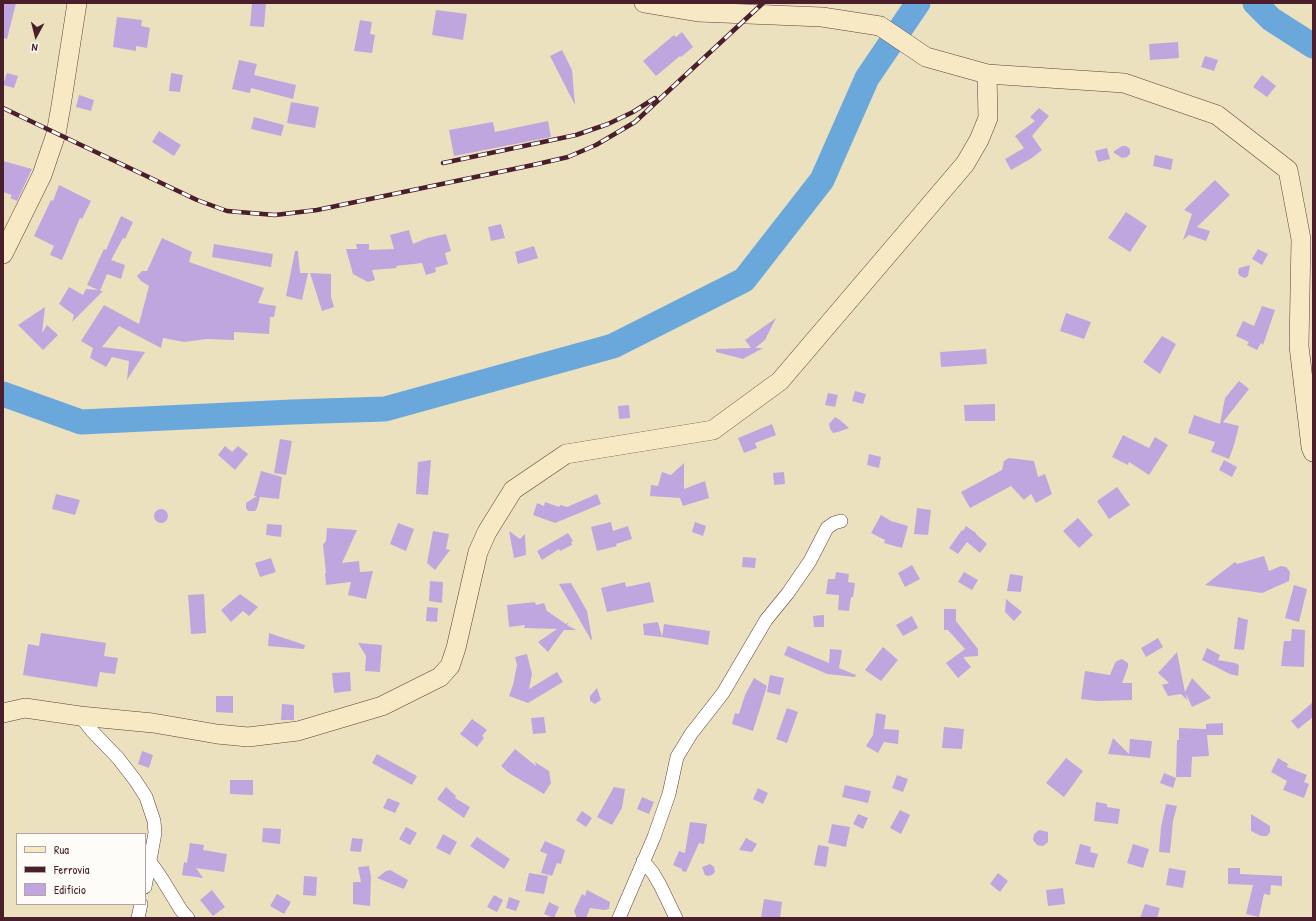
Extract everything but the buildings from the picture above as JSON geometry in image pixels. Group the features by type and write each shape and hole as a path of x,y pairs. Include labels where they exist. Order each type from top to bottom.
{"street":[{"path":"3,254 42,175 56,134 77,3"},
{"path":"644,3 822,17 880,26 926,58 987,74 1124,83 1217,115 1288,170 1301,239 1299,346 1311,447 1313,452"},
{"path":"3,712 25,708 80,716 153,723 217,734 248,737 298,731 382,706 440,677 450,666 456,648 478,552 487,532 513,490 566,454 712,430 780,381 965,164 979,140 988,118 987,74"},
{"path":"619,918 654,837 669,794 677,757 691,734 723,693 766,620 788,593 810,561 827,528 834,523 842,521"},
{"path":"80,716 118,758 146,797 154,821 156,833 146,881"},
{"path":"643,861 653,873 660,885 676,918"},
{"path":"150,863 162,879 181,910 188,918"},
{"path":"138,918 141,905"}],"waterway":[{"path":"3,394 81,422 385,409 613,346 744,280 822,180 867,78 918,3"},
{"path":"1255,3 1271,19 1313,46"}],"railway":[{"path":"3,108 197,200 227,211 275,215 317,210 568,157 596,145 635,122 763,3"},
{"path":"443,163 576,135 608,124 633,112 655,98"}]}
